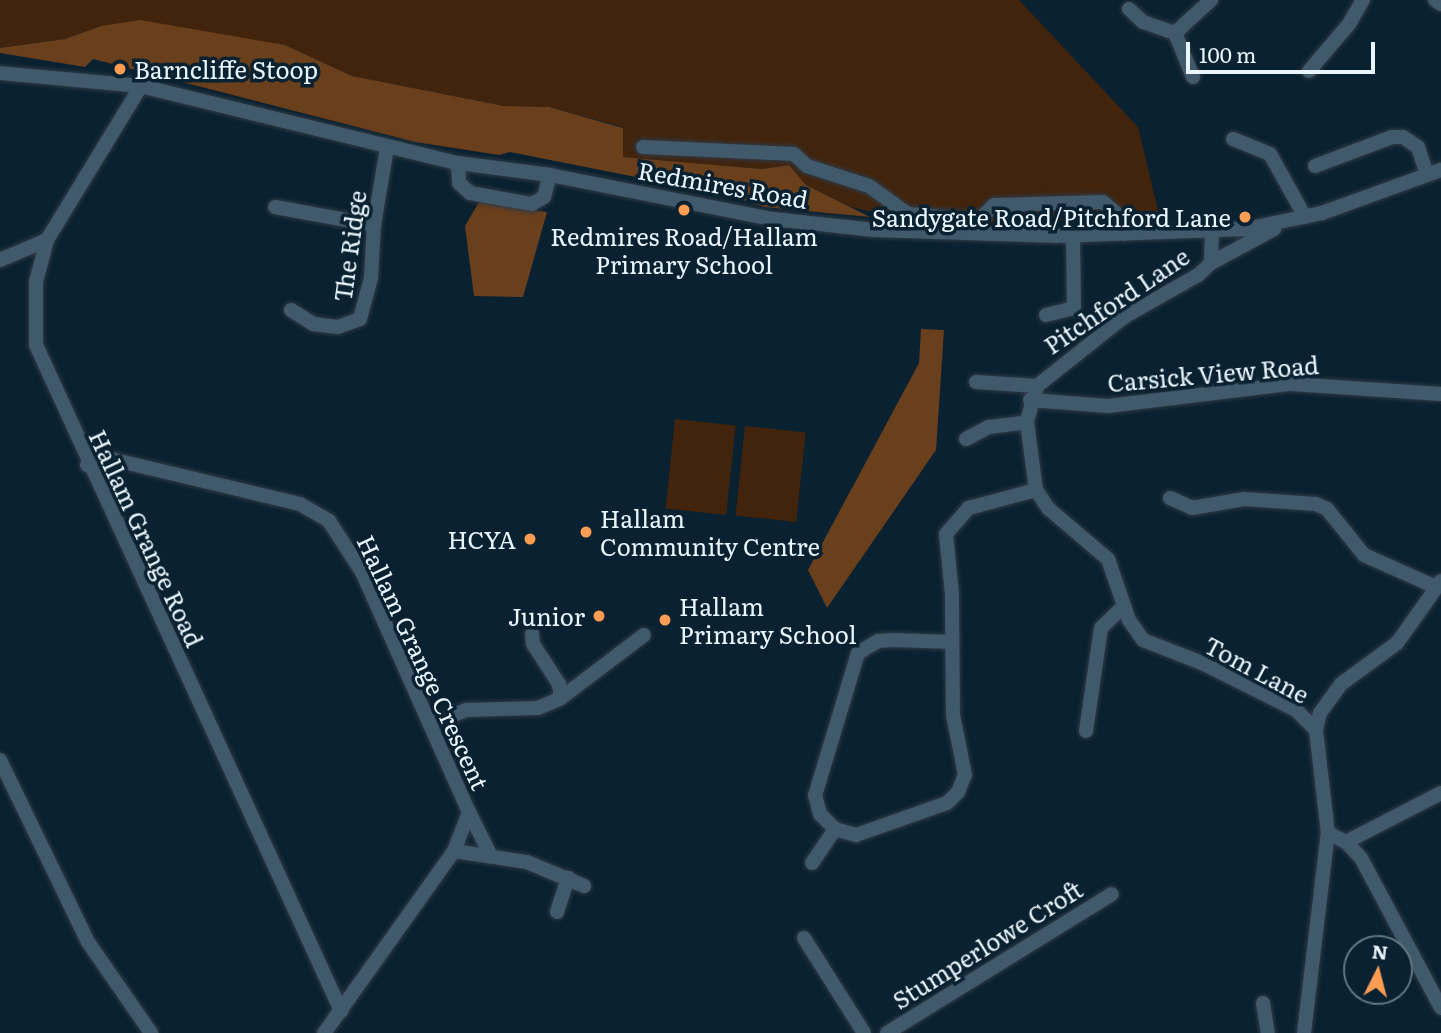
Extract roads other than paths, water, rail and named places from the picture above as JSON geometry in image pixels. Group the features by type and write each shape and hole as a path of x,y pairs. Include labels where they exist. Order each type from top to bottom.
{"street":[{"path":"1175,33 1211,0"},
{"path":"1309,71 1349,24 1363,0"},
{"path":"1435,0 1441,4"},
{"path":"1129,9 1143,23 1175,33"},
{"path":"1175,33 1193,77"},
{"name":"Redmires Road","path":"0,73 141,86 458,163 551,175 773,219 874,230 1073,236 1212,232 1287,222 1441,170"},
{"name":"Hallam Grange Road","path":"141,86 47,240 36,282 36,345 87,465 341,1010"},
{"path":"1315,166 1392,137 1403,137 1418,147 1427,175"},
{"path":"1233,139 1270,154 1305,217"},
{"name":"The Ridge","path":"291,310 313,324 338,327 360,319 371,278 374,225 387,146"},
{"path":"643,147 794,154 807,166 869,186 908,214 979,220 994,205 1103,202 1118,215 1125,234"},
{"path":"458,163 459,183 470,194 532,204 544,198 551,175"},
{"path":"275,207 374,225"},
{"path":"1210,263 1287,222"},
{"name":"Pitchford Lane","path":"1030,400 1037,386 1095,338 1210,263 1212,232"},
{"path":"1046,315 1074,308 1073,236"},
{"path":"0,260 47,240"},
{"path":"976,382 1037,386"},
{"name":"Carsick View Road","path":"1030,400 1108,406 1292,384 1441,394"},
{"path":"952,642 892,640 878,642 858,653 815,795 820,814 835,829 856,835 947,803 958,792 965,775 953,716 952,594 944,545 952,522 969,508 1037,490 1027,422 1030,400"},
{"path":"966,439 989,427 1027,422"},
{"name":"Hallam Grange Crescent","path":"87,465 111,459 315,510 343,537 362,572 469,811 454,851 324,1033"},
{"name":"Tom Lane","path":"1037,490 1049,509 1108,559 1124,607 1137,634 1149,645 1202,663 1296,710 1315,730 1328,833 1304,1033"},
{"path":"1170,498 1192,508 1244,499 1316,503 1327,509 1364,555 1439,584 1397,643 1341,684 1320,713 1315,730"},
{"path":"1086,731 1098,637 1106,619 1124,607"},
{"path":"532,634 533,644 559,684 561,698"},
{"path":"430,724 467,710 538,708 561,698 644,635"},
{"path":"0,760 88,942 151,1033"},
{"path":"1346,842 1441,793"},
{"path":"469,811 490,854"},
{"path":"812,863 835,829"},
{"path":"1328,833 1346,842 1361,858 1441,1008"},
{"path":"454,851 490,854 569,878 584,886"},
{"path":"557,912 569,878"},
{"name":"Stumperlowe Croft","path":"887,1033 1112,894"},
{"path":"804,938 864,1033"},
{"path":"1263,1003 1268,1033"}],"place":[{"name":"Barncliffe Stoop","path":"120,69"},
{"name":"Redmires Road/Hallam Primary School","path":"684,210"},
{"name":"Sandygate Road/Pitchford Lane","path":"1245,217"},
{"name":"Hallam Community Centre","path":"586,532"},
{"name":"HCYA","path":"530,539"},
{"name":"Junior","path":"599,616"},
{"name":"Hallam Primary School","path":"665,620"}]}
